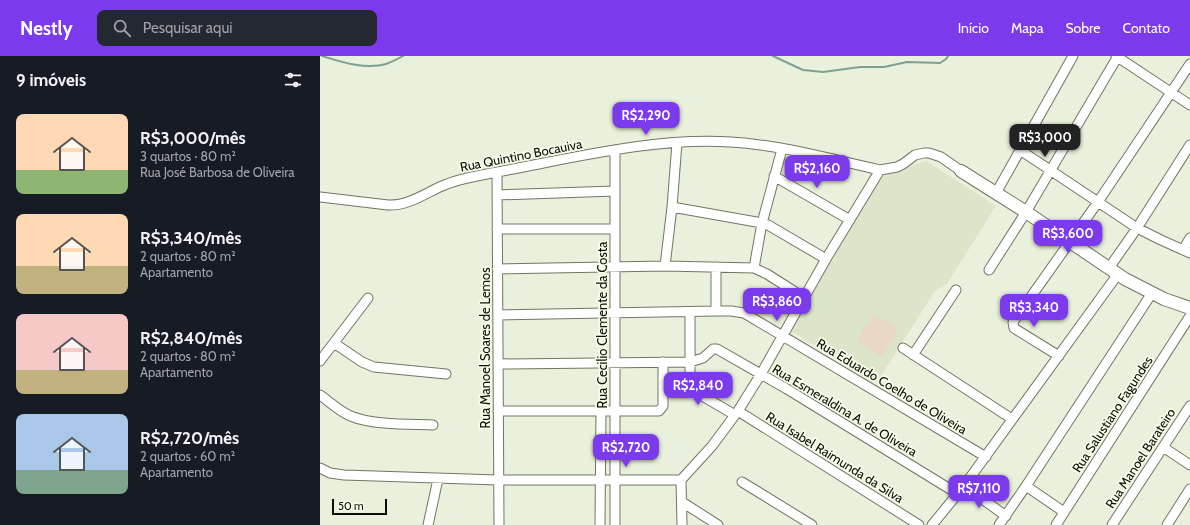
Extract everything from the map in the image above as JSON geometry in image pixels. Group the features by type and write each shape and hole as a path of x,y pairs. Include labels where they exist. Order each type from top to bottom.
{"street":[{"path":"996,193 1073,56"},
{"path":"989,270 1026,212 1117,56 1190,105"},
{"path":"1059,356 1014,328 1013,322 1071,242 1190,64"},
{"name":"Rua Quintino Bocauiva","path":"320,197 388,206 399,205 453,182 497,172 615,150 677,143 730,142 754,144 880,170 897,167 915,155 929,153 941,157 961,171"},
{"path":"665,266 672,207 677,143"},
{"path":"932,525 958,494 1059,356 1114,271 1137,228 1190,145"},
{"path":"754,268 762,223 782,149"},
{"name":"Rua Cecilio Clemente da Costa","path":"615,150 615,525"},
{"path":"1020,150 1137,228 1186,251 1190,238"},
{"path":"682,525 681,480 712,446 736,413 761,374 803,297 880,170"},
{"path":"961,171 1026,212 1114,271 1164,299 1190,308"},
{"name":"Rua Manoel Soares de Lemos","path":"497,172 498,525"},
{"path":"774,176 850,220"},
{"path":"497,195 615,191"},
{"path":"672,207 768,225 826,259"},
{"path":"497,229 615,229"},
{"path":"497,268 665,266 754,268 767,274 803,297"},
{"path":"498,315 716,311 716,267"},
{"path":"913,355 956,290"},
{"path":"1000,525 1152,293"},
{"path":"320,361 368,298"},
{"name":"Rua Eduardo Coelho de Oliveira","path":"716,311 744,313 986,456"},
{"path":"498,364 690,362 690,312"},
{"name":"Rua Salustiano Fagundes","path":"1056,525 1190,316"},
{"path":"334,343 362,362 374,367 446,374"},
{"path":"904,348 1012,419"},
{"name":"Rua Esmeraldina A. de Oliveira","path":"690,362 703,358 713,349 717,349 761,374 958,494"},
{"path":"498,411 655,411 661,409 663,400 663,362"},
{"name":"Rua Isabel Raimunda da Silva","path":"690,362 690,386 694,391 736,413 919,525"},
{"path":"320,395 340,410 354,418 373,421 433,425"},
{"name":"Rua Manoel Barateiro","path":"1112,525 1190,406"},
{"name":"Rua Cecilio Clemente da Costa","path":"600,525 601,411"},
{"path":"1163,447 1190,465"},
{"path":"320,468 330,473 344,475 438,479 681,480"},
{"path":"428,525 438,479"},
{"path":"742,482 812,525"},
{"path":"964,486 1006,516"},
{"path":"1026,486 1064,512"},
{"path":"1167,525 1190,489"},
{"path":"682,502 718,525"}],"shaded area":[{"path":"926,161 996,206 948,282 935,291 877,382 791,331 880,177"},
{"path":"873,314 899,327 882,357 857,342"}],"waterway":[{"path":"322,56 337,61 362,66 378,66 403,56"},
{"path":"773,56 803,70 823,72 860,67 884,67 907,62 940,63 948,56"}]}
